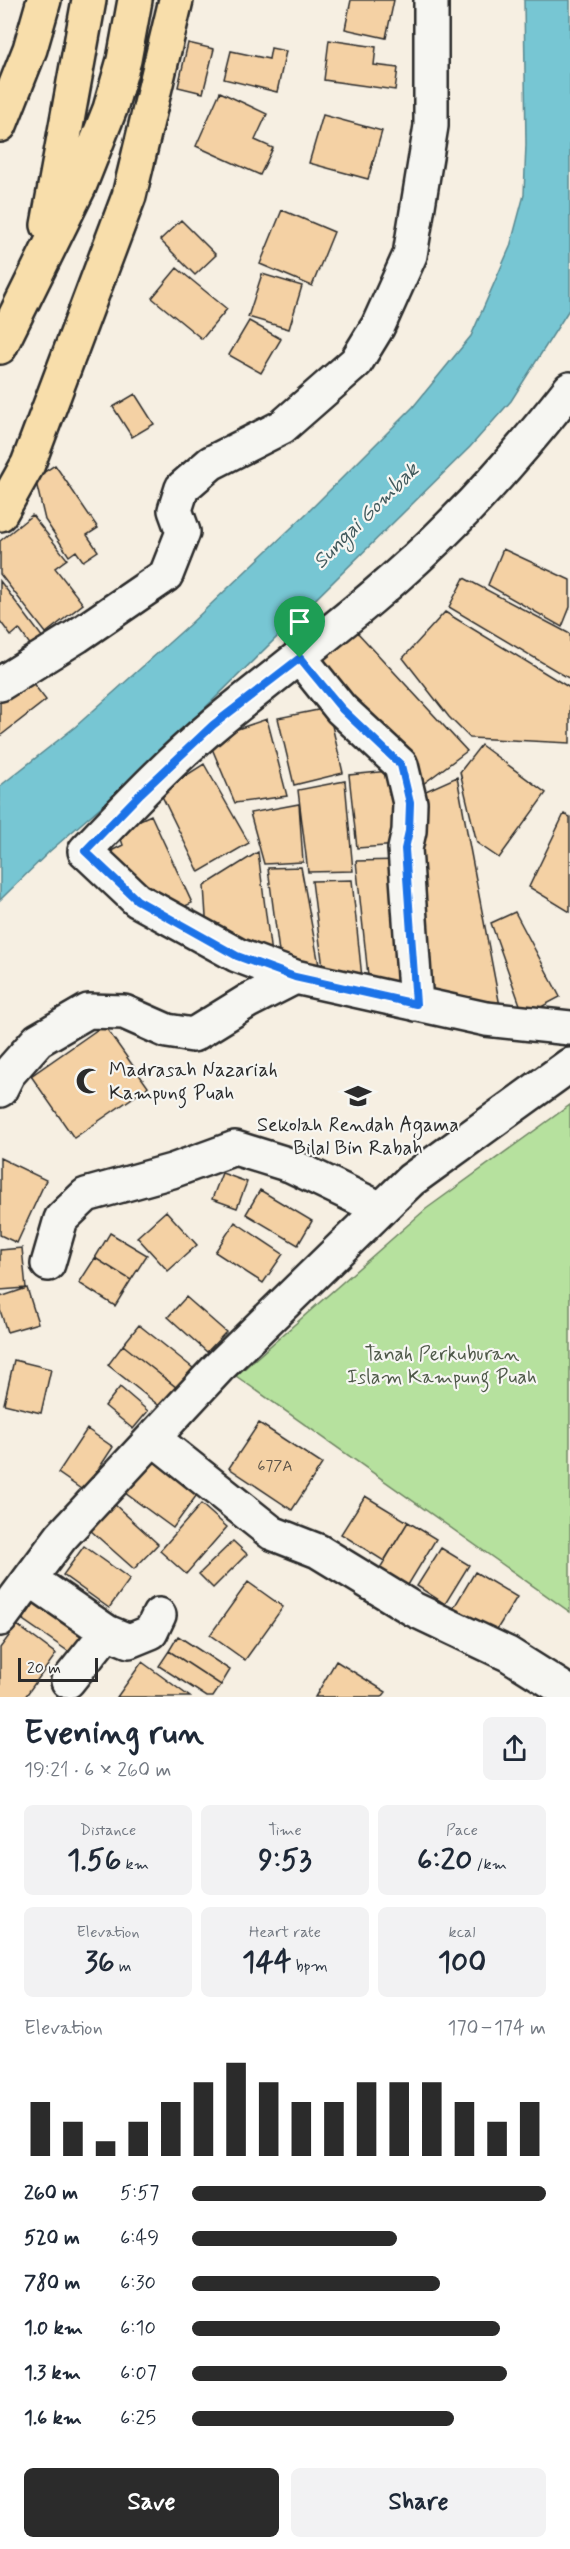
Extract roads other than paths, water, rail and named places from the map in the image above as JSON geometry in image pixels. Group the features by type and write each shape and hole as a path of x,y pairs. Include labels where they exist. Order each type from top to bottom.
{"highway":[{"path":"0,125 30,49 44,0"},
{"path":"42,259 89,0"},
{"path":"0,346 79,187 110,109 124,60 135,0"},
{"path":"0,514 28,464 129,196 176,0"}],"street":[{"path":"0,684 77,636 166,574 183,532 175,510 182,488 212,463 282,427 356,362 362,353 378,326 410,255 431,126 431,0"},
{"path":"570,389 526,444 453,523 398,574 300,658 213,725 141,793 85,851 137,900 237,956 295,977 486,1020 570,1028"},
{"path":"300,658 342,709 401,765 410,803 409,831 405,849 416,1004"},
{"path":"0,1090 8,1074 38,1040 88,1011 124,1012 167,1031 193,1035 248,1001 295,977"},
{"path":"0,1619 61,1537 218,1368 381,1209 411,1180 570,1065"},
{"path":"48,1264 61,1219 86,1195 172,1171 235,1149 290,1166 381,1209"},
{"path":"153,1438 272,1533 318,1551 413,1609 508,1654 570,1693"},
{"path":"30,1580 107,1632 129,1641 151,1632 159,1615"},
{"path":"68,1681 107,1632"}],"water":[{"name":"Sungai Gombak","path":"524,0 570,0 570,308 511,401 470,447 136,776 50,851 0,900 0,786 75,727 189,625 308,512 413,407 471,336 510,247 524,195 526,144"}],"place":[{"name":"Madrasah Nazariah Kampung Puah","path":"89,1081"},
{"name":"Sekolah Rendah Agama Bilal Bin Rabah","path":"358,1096"}],"park label":[{"name":"Tanah Perkuburan Islam Kampung Puah","path":"442,1366"}]}
